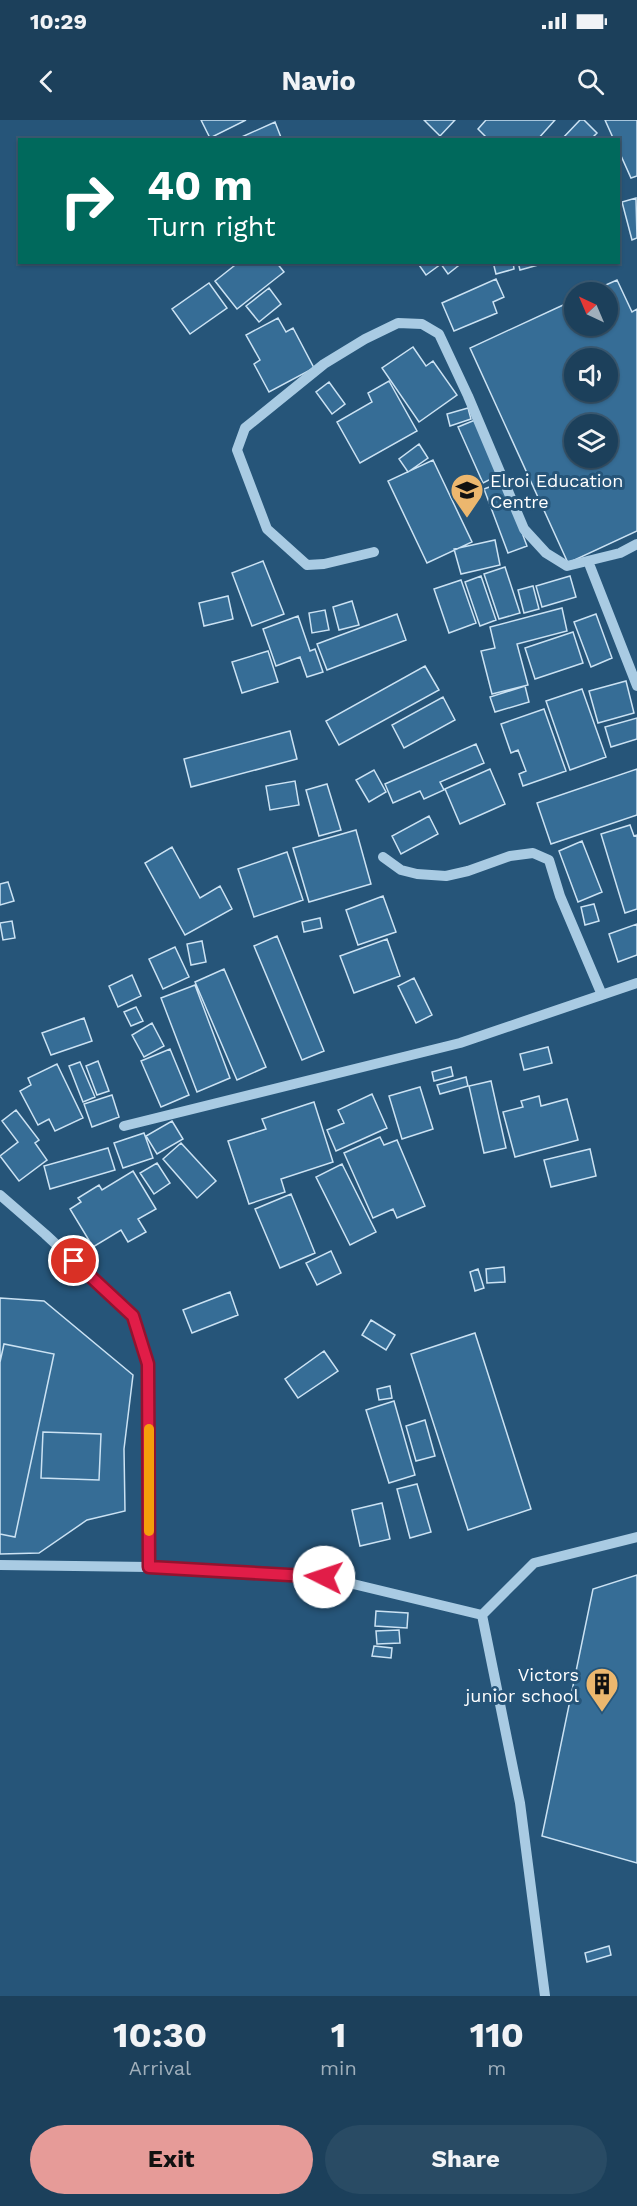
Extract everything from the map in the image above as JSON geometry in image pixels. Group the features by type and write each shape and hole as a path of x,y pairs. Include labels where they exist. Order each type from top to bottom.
{"street":[{"path":"374,552 324,564 307,565 267,529 237,450 245,428 324,364 365,339 398,323 422,324 439,334 468,396 524,529 546,553 567,566 620,553 637,544"},
{"path":"588,561 637,686"},
{"path":"383,857 401,870 417,874 446,876 510,856 533,853 549,861 565,907 602,995"},
{"path":"124,1126 460,1043 637,983"},
{"path":"0,1195 133,1316 148,1364 149,1567"},
{"path":"482,1616 534,1563 637,1537"},
{"path":"0,1565 149,1567 324,1577 482,1616"},
{"path":"482,1616 520,1803 545,1996"}],"building":[{"path":"201,120 246,120 210,138"},
{"path":"424,120 455,120 440,136"},
{"path":"486,120 555,120 539,138 487,138 478,129"},
{"path":"580,120 584,120 597,133 592,138 563,138"},
{"path":"605,120 637,120 637,176 631,178 620,153 620,138 613,138"},
{"path":"275,122 281,138 239,138"},
{"path":"636,198 637,238 632,240 622,202"},
{"path":"236,264 278,264 284,272 237,309 215,281"},
{"path":"418,264 441,264 426,275"},
{"path":"441,264 460,264 448,274"},
{"path":"494,264 513,264 514,269 496,274"},
{"path":"518,264 542,264 520,270"},
{"path":"496,279 504,297 493,302 497,313 454,331 442,303"},
{"path":"618,282 632,312 637,309 637,531 568,563 470,348 564,305 564,336 618,336"},
{"path":"209,283 227,308 190,334 172,309"},
{"path":"269,288 281,304 259,322 246,306"},
{"path":"278,318 286,332 293,328 314,368 269,392 254,364 260,360 246,335"},
{"path":"413,347 426,366 433,361 457,395 419,422 382,368"},
{"path":"389,381 417,431 360,463 337,422 372,402 368,393"},
{"path":"329,382 345,404 332,414 316,392"},
{"path":"468,408 471,419 450,426 447,414"},
{"path":"475,420 499,475 483,483 458,427"},
{"path":"419,444 428,458 408,472 399,459"},
{"path":"433,460 472,542 427,563 388,481"},
{"path":"503,482 527,546 508,553 484,489"},
{"path":"495,540 500,565 461,574 454,549"},
{"path":"263,561 284,614 252,626 232,573"},
{"path":"505,567 520,613 499,619 484,574"},
{"path":"481,576 496,620 480,626 465,582"},
{"path":"570,576 576,597 542,607 536,586"},
{"path":"461,580 476,623 449,633 434,589"},
{"path":"533,586 539,609 524,613 518,590"},
{"path":"228,596 233,619 204,626 199,603"},
{"path":"352,601 359,625 339,630 333,607"},
{"path":"562,608 567,631 517,644 528,685 492,694 481,651 495,648 490,627"},
{"path":"325,610 329,630 312,633 309,613"},
{"path":"397,614 406,640 327,670 317,644"},
{"path":"596,614 612,658 591,667 574,622"},
{"path":"298,616 310,651 315,649 323,672 307,677 300,657 276,666 263,629"},
{"path":"573,632 583,663 535,679 525,648"},
{"path":"268,651 278,682 242,693 232,662"},
{"path":"425,666 439,690 339,745 326,721"},
{"path":"626,681 634,713 598,723 589,691"},
{"path":"525,686 529,702 495,712 490,697"},
{"path":"582,689 606,757 570,770 546,701"},
{"path":"443,697 455,720 404,748 392,725"},
{"path":"544,709 566,771 523,786 519,774 526,771 518,750 511,753 501,724"},
{"path":"637,718 637,739 611,747 605,727"},
{"path":"290,731 297,759 191,787 184,759"},
{"path":"476,744 484,763 440,782 444,790 424,799 420,791 393,803 385,784"},
{"path":"490,769 505,804 460,824 445,789"},
{"path":"637,769 637,815 551,844 537,803"},
{"path":"374,770 386,792 369,802 356,780"},
{"path":"295,781 299,805 270,810 266,786"},
{"path":"327,784 341,830 319,836 306,790"},
{"path":"429,816 438,834 401,854 392,836"},
{"path":"630,825 634,836 637,835 637,909 625,913 601,834"},
{"path":"356,830 371,884 309,902 293,848"},
{"path":"582,841 602,892 578,902 559,851"},
{"path":"172,847 200,898 220,886 232,909 185,935 145,863"},
{"path":"287,852 303,900 254,917 238,869"},
{"path":"8,882 14,901 0,905 0,884"},
{"path":"383,896 396,932 358,945 346,910"},
{"path":"594,904 599,921 585,925 581,907"},
{"path":"320,918 322,928 304,932 302,922"},
{"path":"12,921 15,938 3,940 0,923"},
{"path":"637,924 637,955 618,962 609,934"},
{"path":"277,936 324,1051 302,1060 254,946"},
{"path":"387,939 400,976 354,993 340,956"},
{"path":"202,941 206,962 191,965 187,944"},
{"path":"175,947 189,977 163,989 149,959"},
{"path":"224,969 266,1067 237,1080 195,982"},
{"path":"132,975 141,996 118,1007 109,986"},
{"path":"414,978 432,1015 416,1023 398,986"},
{"path":"195,985 230,1078 197,1092 161,998"},
{"path":"136,1007 143,1021 131,1026 124,1012"},
{"path":"84,1018 92,1041 51,1055 42,1033"},
{"path":"152,1023 164,1046 144,1057 132,1035"},
{"path":"548,1047 552,1063 524,1070 520,1054"},
{"path":"170,1049 189,1095 161,1107 141,1061"},
{"path":"98,1061 109,1091 97,1095 86,1066"},
{"path":"80,1062 95,1097 83,1102 69,1066"},
{"path":"57,1064 83,1118 55,1131 49,1119 38,1125 20,1091 31,1085 28,1078"},
{"path":"451,1067 453,1076 434,1081 432,1072"},
{"path":"466,1077 468,1086 440,1094 437,1085"},
{"path":"491,1081 506,1148 484,1153 469,1086"},
{"path":"420,1087 433,1129 402,1139 389,1096"},
{"path":"372,1094 387,1128 336,1151 327,1130 344,1123 338,1110"},
{"path":"112,1095 119,1117 92,1127 84,1104"},
{"path":"539,1096 541,1106 567,1099 578,1140 515,1157 503,1112 523,1107 521,1101"},
{"path":"314,1102 333,1162 281,1179 285,1192 249,1204 228,1141 266,1129 262,1119"},
{"path":"16,1110 39,1140 35,1143 47,1160 19,1181 0,1156 18,1142 2,1121"},
{"path":"172,1121 183,1139 157,1154 146,1136"},
{"path":"144,1133 153,1158 123,1168 114,1143"},
{"path":"380,1137 384,1145 397,1140 425,1206 397,1218 393,1209 373,1218 344,1153"},
{"path":"181,1143 216,1181 197,1198 163,1159"},
{"path":"108,1148 115,1170 50,1189 44,1166"},
{"path":"590,1149 596,1176 551,1187 544,1160"},
{"path":"157,1163 170,1183 154,1194 140,1173"},
{"path":"342,1164 376,1232 350,1245 316,1177"},
{"path":"133,1171 156,1209 138,1219 146,1232 128,1242 121,1230 93,1247 70,1209 81,1202 78,1198 99,1185 102,1190"},
{"path":"291,1194 315,1253 280,1268 255,1209"},
{"path":"331,1251 341,1273 317,1285 306,1263"},
{"path":"504,1267 505,1282 487,1283 486,1269"},
{"path":"478,1269 484,1288 475,1291 470,1272"},
{"path":"230,1292 238,1315 192,1333 183,1310"},
{"path":"0,1298 44,1301 133,1375 124,1449 125,1511 87,1520 39,1553 0,1554 0,1534 15,1537 54,1354 4,1344 0,1362","holes":["43,1432 101,1434 99,1480 41,1478"]},
{"path":"371,1320 395,1335 386,1350 362,1335"},
{"path":"475,1333 531,1509 468,1530 411,1354"},
{"path":"4,1344 54,1354 15,1537 0,1534 0,1362"},
{"path":"324,1351 338,1371 298,1398 285,1379"},
{"path":"390,1386 392,1398 379,1400 377,1389"},
{"path":"394,1401 415,1475 389,1483 366,1410"},
{"path":"425,1420 435,1456 416,1461 406,1426"},
{"path":"43,1432 101,1434 99,1480 41,1478"},
{"path":"417,1484 431,1532 410,1538 397,1489"},
{"path":"382,1503 390,1539 360,1546 352,1510"},
{"name":"Victors junior school","path":"637,1575 637,1863 542,1836 593,1589"},
{"path":"376,1611 408,1613 407,1628 375,1626"},
{"path":"399,1630 400,1643 377,1644 376,1631"},
{"path":"374,1646 392,1648 391,1658 372,1656"},
{"path":"609,1946 611,1955 587,1962 585,1953"}],"slow traffic":[{"path":"149,1429 149,1531"}],"place":[{"name":"Elroi Education Centre","path":"467,519"},
{"name":"Victors junior school","path":"602,1713"}],"route":[{"path":"74,1261 133,1316 148,1364 149,1567 324,1577"}]}
